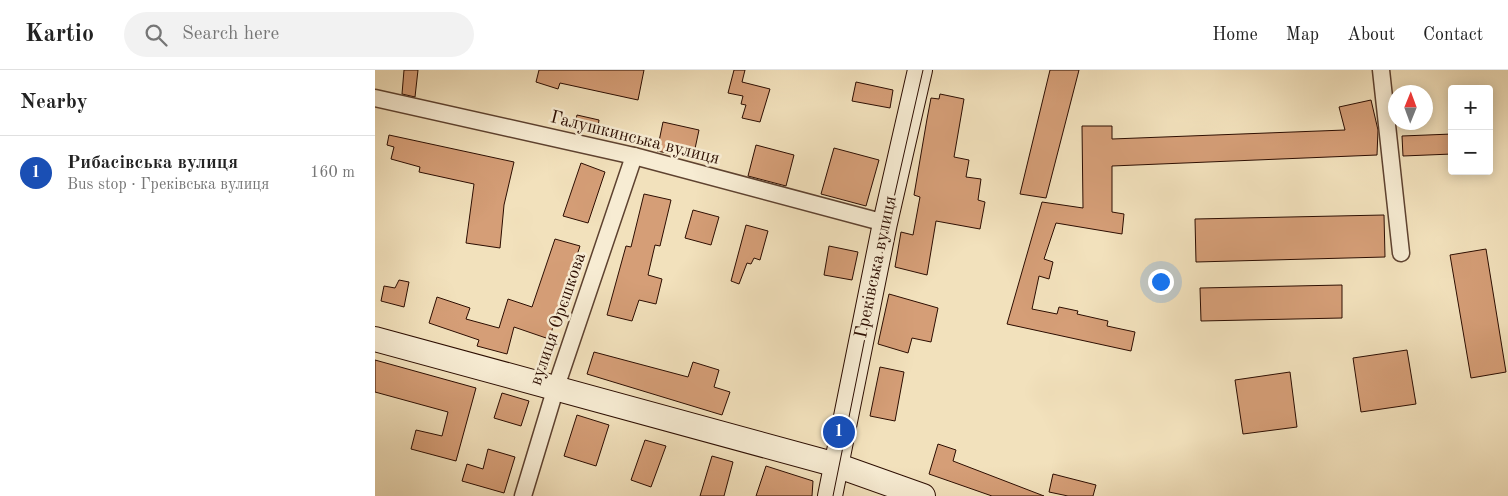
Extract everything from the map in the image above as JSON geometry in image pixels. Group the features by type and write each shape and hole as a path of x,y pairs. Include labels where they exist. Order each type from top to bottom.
{"street":[{"name":"Греківська вулиця","path":"830,496 828,462 921,70"},
{"path":"1381,70 1401,253"},
{"name":"Галушкинська вулиця","path":"375,98 634,156 885,223"},
{"name":"вулиця Орєшкова","path":"523,496 556,387 634,156"},
{"path":"375,339 828,462 923,496"}],"building":[{"path":"404,70 418,70 415,97 402,94"},
{"path":"539,70 644,70 638,100 560,83 558,89 536,82"},
{"path":"734,70 745,70 742,82 770,89 760,122 742,118 746,105 741,104 743,96 728,93"},
{"path":"1050,70 1079,70 1046,198 1020,194"},
{"path":"856,82 893,90 890,108 852,101"},
{"path":"940,94 964,99 954,157 969,160 966,177 981,179 978,200 985,202 980,229 936,221 927,275 895,267 901,232 913,235 920,197 914,195 931,98 939,99"},
{"path":"1371,100 1378,130 1377,155 1112,166 1112,212 1124,214 1122,234 1056,223 1044,259 1053,262 1049,279 1039,276 1032,309 1057,314 1059,307 1078,311 1077,314 1108,321 1107,326 1135,332 1131,351 1007,324 1042,202 1083,208 1082,126 1112,126 1112,139 1345,130 1339,107"},
{"path":"577,115 599,120 597,133 574,128"},
{"path":"663,122 699,130 693,158 657,151"},
{"path":"1448,134 1448,154 1403,156 1402,136"},
{"path":"389,135 514,162 504,205 500,248 466,243 474,184 419,172 420,167 391,159 394,147 387,145"},
{"path":"756,145 794,155 786,186 748,176"},
{"path":"834,148 879,160 866,206 821,194"},
{"path":"581,163 605,172 588,223 563,216"},
{"path":"644,194 671,200 660,246 655,245 648,275 662,279 656,304 639,300 632,321 607,315 626,246 631,247"},
{"path":"693,210 719,217 711,245 685,238"},
{"path":"1384,215 1385,257 1196,262 1195,219"},
{"path":"746,225 768,231 760,260 754,258 751,264 747,263 739,284 731,281"},
{"path":"555,239 580,246 549,339 514,327 507,354 477,346 479,340 429,323 437,297 470,308 466,319 499,328 508,299 532,307"},
{"path":"829,246 858,252 852,280 824,275"},
{"path":"1486,249 1506,372 1471,378 1450,255"},
{"path":"399,280 409,282 404,307 381,301 384,286 395,288"},
{"path":"1342,285 1342,318 1201,321 1200,288"},
{"path":"889,294 938,308 931,342 912,338 908,353 878,344"},
{"path":"1407,350 1416,404 1361,412 1353,358"},
{"path":"594,352 688,377 693,362 719,370 714,387 730,392 722,415 587,374"},
{"path":"375,360 476,388 456,461 411,449 416,430 442,436 448,412 375,392"},
{"path":"880,367 904,372 895,421 870,416"},
{"path":"1290,372 1297,427 1243,434 1235,380"},
{"path":"502,393 529,401 521,426 494,418"},
{"path":"577,415 609,425 596,466 564,456"},
{"path":"645,440 666,446 651,487 631,480"},
{"path":"938,444 956,450 953,461 1044,496 992,496 929,474"},
{"path":"488,449 515,457 504,493 462,481 467,464 483,469"},
{"path":"712,456 733,462 724,496 700,496"},
{"path":"766,466 813,481 812,496 756,496"},
{"path":"1053,474 1096,485 1093,496 1068,496 1049,492"}],"tram line":[{"path":"833,496 888,224 923,70"}],"place":[{"name":"Рибасівська вулиця","path":"839,432"}]}
